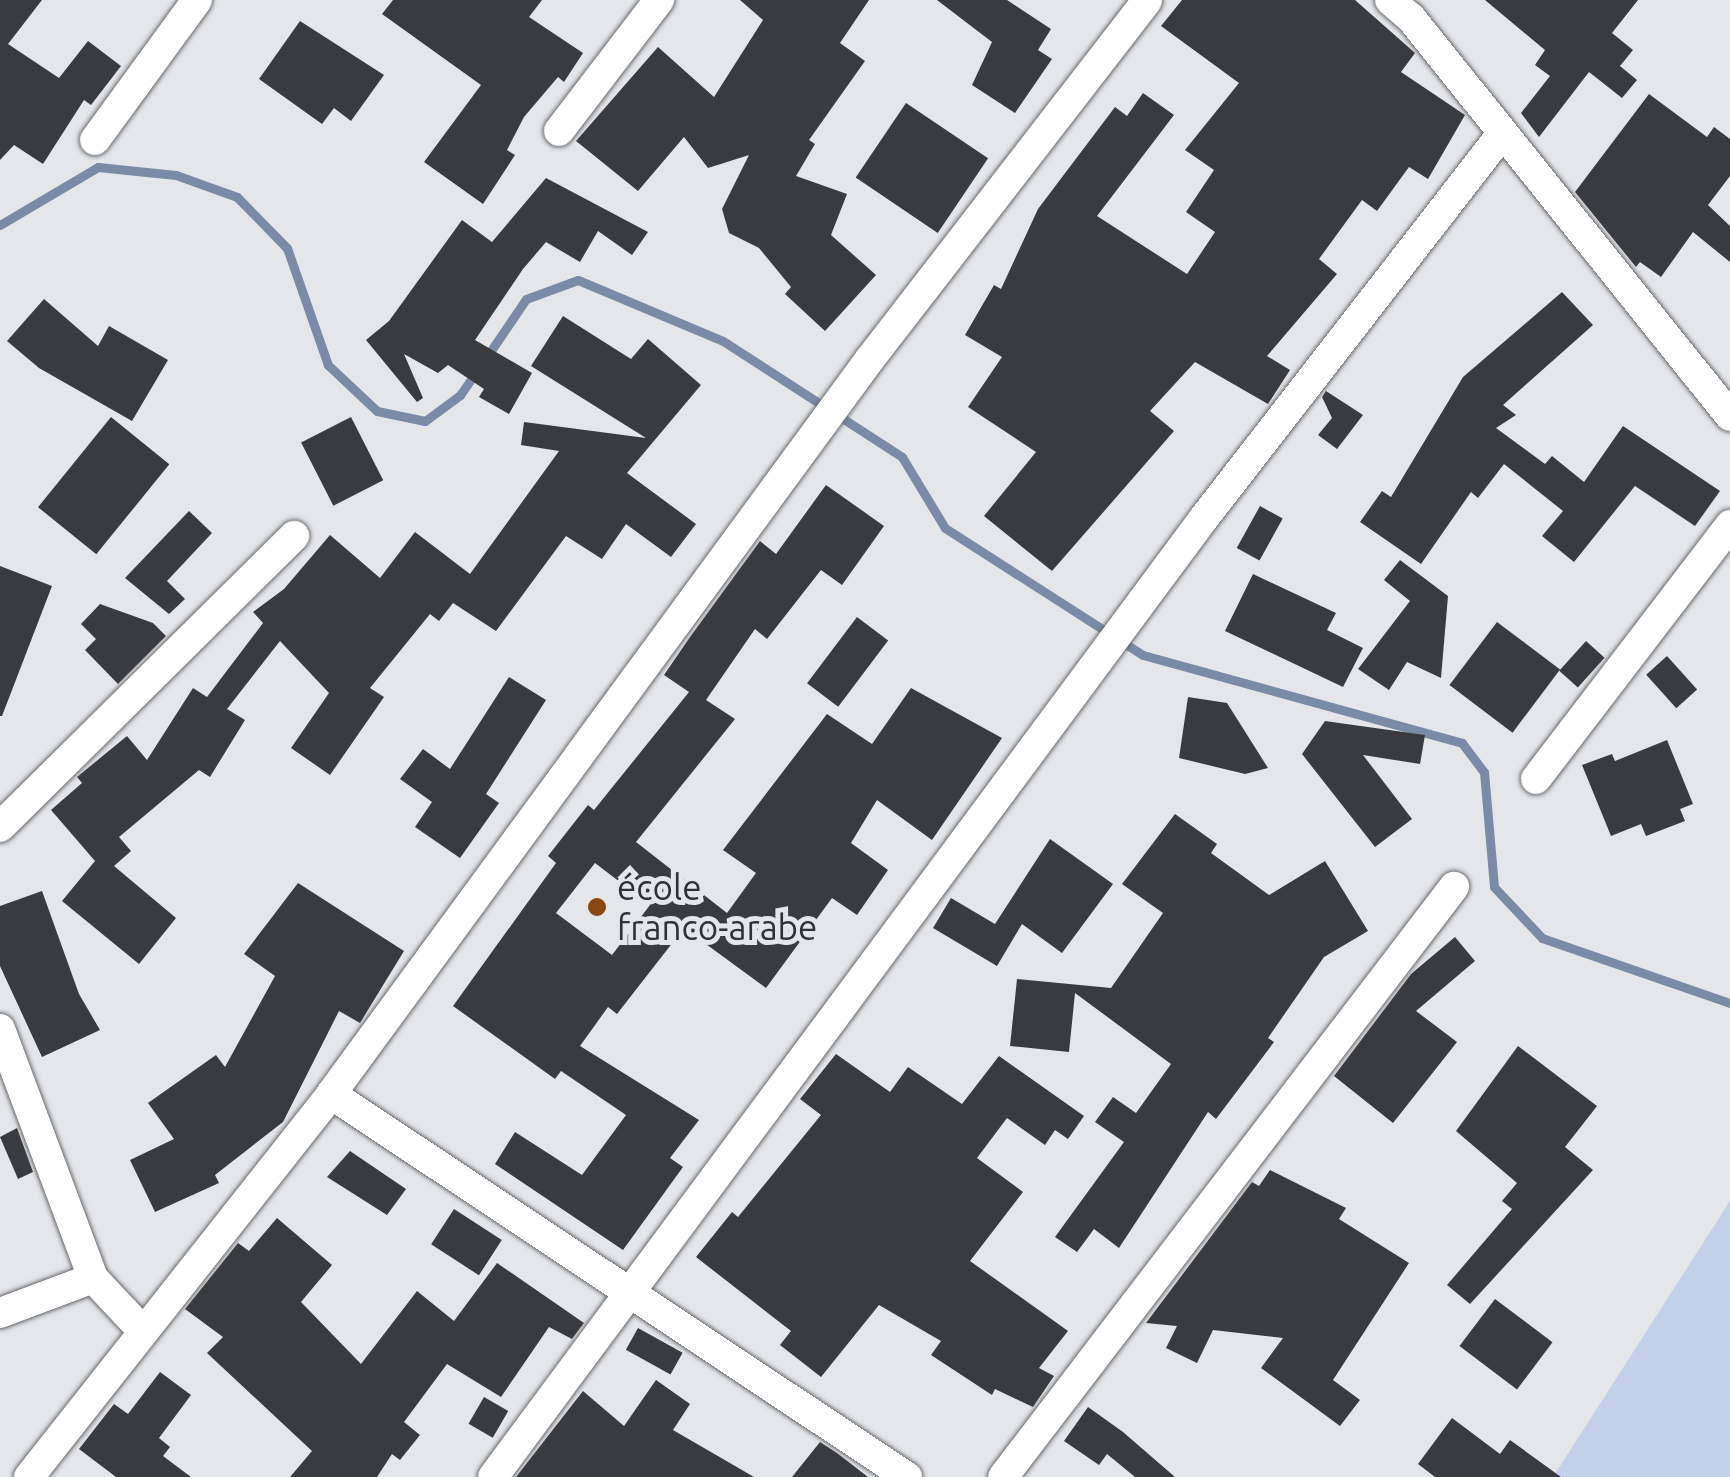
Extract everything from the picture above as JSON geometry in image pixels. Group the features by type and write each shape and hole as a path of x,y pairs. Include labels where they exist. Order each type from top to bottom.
{"street":[{"path":"95,140 197,0"},
{"path":"559,131 659,0"},
{"path":"29,1477 140,1329 331,1094 870,359 1147,0"},
{"path":"1390,0 1730,416"},
{"path":"493,1477 626,1290 1502,134"},
{"path":"1536,779 1730,526"},
{"path":"0,827 294,536"},
{"path":"1003,1477 1454,886"},
{"path":"0,1028 93,1278 140,1329"},
{"path":"331,1094 907,1477"},
{"path":"0,1313 93,1278"}],"shaded area":[{"path":"1730,1201 1730,1477 1553,1477"}],"building":[{"path":"0,0 42,0 8,44 59,78 88,41 121,66 91,105 84,100 43,164 14,145 0,160"},
{"path":"393,0 542,0 529,17 583,53 564,82 558,77 524,117 507,150 515,155 483,204 424,162 481,85 382,14"},
{"path":"740,0 869,0 840,43 865,61 809,140 815,144 796,176 847,194 831,235 876,275 825,331 785,294 791,287 759,248 729,233 722,209 749,155 708,168 684,137 638,191 576,141 658,47 714,97 763,20"},
{"path":"937,0 1007,0 1051,29 1038,50 1052,59 1015,113 972,85 992,42"},
{"path":"1182,0 1355,0 1415,53 1401,72 1465,115 1428,179 1409,167 1377,211 1362,200 1319,259 1337,274 1267,356 1290,370 1268,404 1195,362 1150,411 1174,431 1052,571 984,516 1036,452 968,407 1002,357 965,335 994,285 1001,289 1038,209 1115,107 1127,116 1143,93 1174,115 1097,216 1187,274 1215,232 1186,212 1214,170 1185,150 1239,83 1161,26"},
{"path":"1485,0 1638,0 1612,33 1633,50 1620,66 1637,80 1622,98 1589,72 1539,137 1521,113 1550,76 1535,65 1545,50"},
{"path":"300,21 384,75 351,121 334,108 322,124 259,79"},
{"path":"1649,94 1707,137 1714,127 1730,139 1730,176 1708,205 1730,226 1730,262 1693,232 1661,277 1640,262 1636,267 1575,192"},
{"path":"906,103 988,158 938,233 856,178"},
{"path":"546,178 648,232 632,255 598,231 580,262 546,242 523,269 475,340 532,373 509,414 479,397 484,389 448,365 438,373 404,354 423,398 417,402 366,340 389,321 462,220 492,242"},
{"path":"1562,292 1593,325 1503,405 1516,415 1496,428 1545,464 1552,456 1584,482 1623,426 1720,491 1695,526 1635,486 1574,562 1542,536 1563,511 1504,464 1478,498 1471,492 1421,564 1360,522 1382,491 1391,497 1463,377"},
{"path":"44,299 98,346 109,326 168,360 132,421 39,368 7,341"},
{"path":"563,316 631,359 648,339 701,385 627,473 696,524 671,557 626,524 602,559 566,536 496,631 453,603 439,621 430,614 370,688 384,697 330,775 291,748 329,693 280,641 227,709 245,720 210,777 199,770 119,837 131,851 114,866 176,918 139,964 62,901 95,861 51,810 82,783 77,777 127,736 147,760 193,688 207,697 263,623 253,612 284,589 330,535 380,578 415,532 470,574 559,451 521,445 524,422 646,438 531,366"},
{"path":"1326,391 1363,415 1337,449 1318,435 1332,418 1322,397"},
{"path":"111,417 169,464 96,554 38,507"},
{"path":"351,417 383,480 333,506 301,442"},
{"path":"826,485 884,526 842,585 821,570 767,639 755,629 706,700 735,719 636,842 727,913 756,873 723,850 827,714 872,744 911,688 1002,738 932,840 877,800 851,843 888,870 857,915 832,898 766,988 684,928 617,1014 608,1007 580,1046 699,1120 670,1158 683,1167 623,1250 495,1164 515,1132 582,1175 626,1115 561,1071 555,1079 453,1006 556,863 548,856 588,805 594,810 689,692 664,675 690,637 760,541 776,554","holes":["595,863 650,905 612,955 556,913"]},
{"path":"1260,506 1283,519 1259,561 1237,548"},
{"path":"189,511 212,533 167,581 185,599 169,614 125,578"},
{"path":"1400,560 1448,596 1441,678 1407,662 1389,690 1358,669 1410,601 1384,580"},
{"path":"0,566 52,586 2,716 0,716"},
{"path":"1253,574 1336,613 1327,630 1363,648 1343,687 1225,631"},
{"path":"100,604 153,623 166,636 118,684 85,650 96,639 81,624"},
{"path":"857,617 888,640 838,707 807,683"},
{"path":"1497,622 1560,670 1513,733 1449,685"},
{"path":"1586,641 1605,658 1578,687 1559,671"},
{"path":"1667,656 1697,689 1676,708 1646,675"},
{"path":"509,677 546,700 486,794 499,803 460,858 415,827 432,802 400,779 423,749 450,769"},
{"path":"1188,697 1227,703 1268,768 1245,774 1179,758"},
{"path":"1325,721 1425,735 1420,764 1363,755 1412,819 1375,847 1302,754"},
{"path":"1667,740 1693,804 1680,809 1685,821 1646,836 1641,824 1611,836 1582,765 1612,754 1615,761"},
{"path":"1175,814 1217,844 1211,853 1269,895 1325,861 1368,931 1324,957 1268,1038 1274,1042 1216,1119 1208,1112 1119,1248 1094,1229 1077,1252 1055,1237 1124,1142 1095,1122 1113,1097 1136,1113 1171,1064 1075,993 1069,1052 1010,1046 1017,979 1111,988 1163,913 1122,884"},
{"path":"1050,839 1113,884 1062,953 1022,924 997,966 933,928 951,898 995,924"},
{"path":"298,883 404,951 360,1023 339,1011 283,1122 215,1175 219,1183 155,1212 130,1160 174,1139 148,1103 216,1055 225,1067 275,976 244,954"},
{"path":"42,891 79,994 100,1030 42,1057 0,966 0,906"},
{"path":"1455,937 1475,961 1416,1011 1457,1042 1393,1123 1334,1076 1411,974"},
{"path":"1518,1046 1597,1106 1565,1147 1593,1170 1470,1304 1447,1285 1512,1209 1502,1201 1517,1183 1456,1131"},
{"path":"836,1054 890,1092 908,1067 962,1104 999,1056 1084,1116 1068,1139 1055,1130 1045,1145 1007,1118 977,1158 1023,1192 970,1261 1068,1331 1039,1368 1054,1376 1033,1407 995,1389 992,1395 931,1355 941,1341 879,1305 821,1377 780,1345 791,1331 696,1257 732,1212 738,1217 821,1115 800,1099"},
{"path":"17,1128 33,1172 18,1179 0,1137"},
{"path":"350,1151 406,1189 387,1215 327,1177"},
{"path":"1270,1170 1346,1208 1339,1219 1409,1263 1333,1380 1360,1400 1340,1426 1261,1368 1283,1338 1213,1330 1197,1363 1166,1348 1177,1326 1146,1323 1252,1182 1259,1186"},
{"path":"454,1209 502,1240 479,1275 431,1244"},
{"path":"277,1218 332,1265 301,1302 361,1364 417,1291 454,1321 497,1263 584,1323 572,1339 549,1327 501,1397 447,1364 404,1422 420,1435 400,1460 392,1454 377,1477 290,1477 312,1451 207,1353 223,1337 185,1309 238,1243 249,1251"},
{"path":"1495,1299 1553,1342 1517,1389 1459,1346"},
{"path":"638,1328 683,1353 670,1375 626,1350"},
{"path":"160,1372 191,1395 159,1438 170,1447 163,1456 191,1477 116,1477 79,1449 114,1404 128,1414"},
{"path":"656,1380 690,1404 673,1430 754,1477 516,1477 583,1391 624,1426"},
{"path":"484,1397 508,1411 493,1438 468,1424"},
{"path":"1088,1407 1175,1477 1135,1477 1107,1454 1099,1465 1064,1441"},
{"path":"1452,1418 1500,1454 1510,1440 1561,1477 1435,1477 1418,1464"},
{"path":"820,1442 837,1453 868,1477 792,1477"}],"waterway":[{"path":"0,225 98,167 176,175 237,197 287,248 328,365 377,411 425,421 460,395 477,371"},
{"path":"486,358 526,299 578,280 723,341 902,457 945,528 1143,655 1462,743 1484,772 1494,887 1542,938 1730,1003"}],"place":[{"name":"école franco-arabe","path":"597,907"}]}
